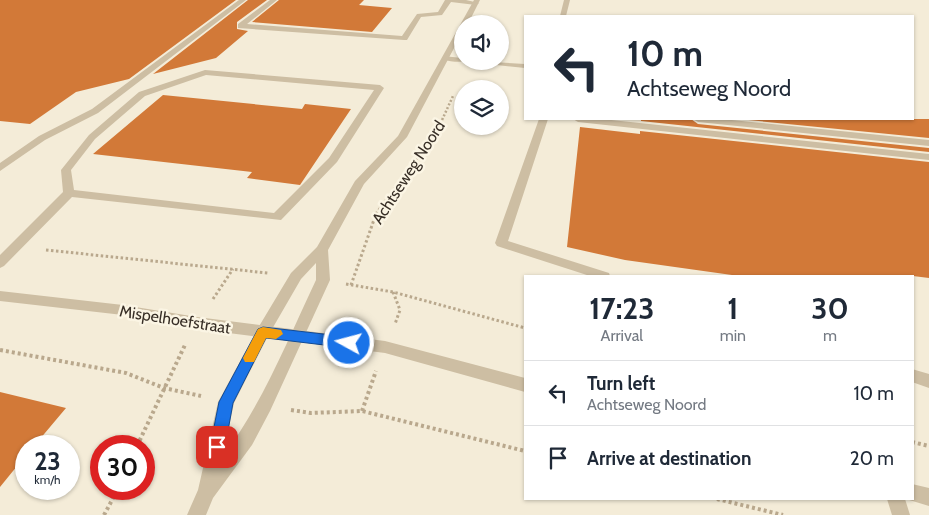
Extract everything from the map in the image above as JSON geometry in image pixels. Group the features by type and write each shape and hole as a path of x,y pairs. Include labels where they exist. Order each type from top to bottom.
{"street":[{"path":"0,168 42,138 95,111 243,0"},
{"path":"274,0 241,26 404,38 419,15 440,14 449,0 476,2 469,15"},
{"path":"562,15 567,0"},
{"name":"Achtseweg Noord","path":"207,492 226,402 263,332 296,276 322,250 359,183 402,136 454,42"},
{"path":"446,58 454,59"},
{"path":"509,64 524,66"},
{"path":"0,263 68,193 66,170 92,137 142,94 205,72 380,88 333,160 277,217 68,193"},
{"path":"543,120 501,243 601,275"},
{"path":"587,120 929,157"},
{"path":"708,120 929,143"},
{"name":"Achtseweg Noord","path":"196,515 207,492 246,439 264,406 323,280 322,250"},
{"name":"Mispelhoefstraat","path":"0,296 123,310 197,323 385,347 524,384"},
{"path":"914,376 929,381"},
{"path":"914,493 929,497"},
{"path":"896,500 901,515"}],"path":[{"name":"Achtseweg Noord","path":"351,285 376,214 437,131 454,94"},
{"path":"142,435 197,323 233,268"},
{"path":"914,442 929,446"},
{"path":"104,515 112,500"},
{"path":"721,500 783,515"}],"building":[{"path":"0,0 236,0 129,79 76,92 30,124 0,121"},
{"path":"248,0 267,0 237,22 237,29 248,31 216,58 153,74"},
{"path":"279,0 364,0 359,5 392,8 372,32 252,22"},
{"path":"163,95 302,109 305,104 351,109 300,185 247,178 252,172 93,154"},
{"path":"929,119 929,138 748,120"},
{"path":"692,120 698,124 929,148 929,152 641,121"},
{"path":"580,127 640,134 640,131 929,162 929,278 914,275 732,275 625,260 567,247"},
{"path":"0,392 66,408 43,435 15,435 15,469 0,487"}],"slow traffic":[{"path":"249,358 263,332 276,334"}],"route":[{"path":"217,447 226,402 263,332 349,343"}]}
